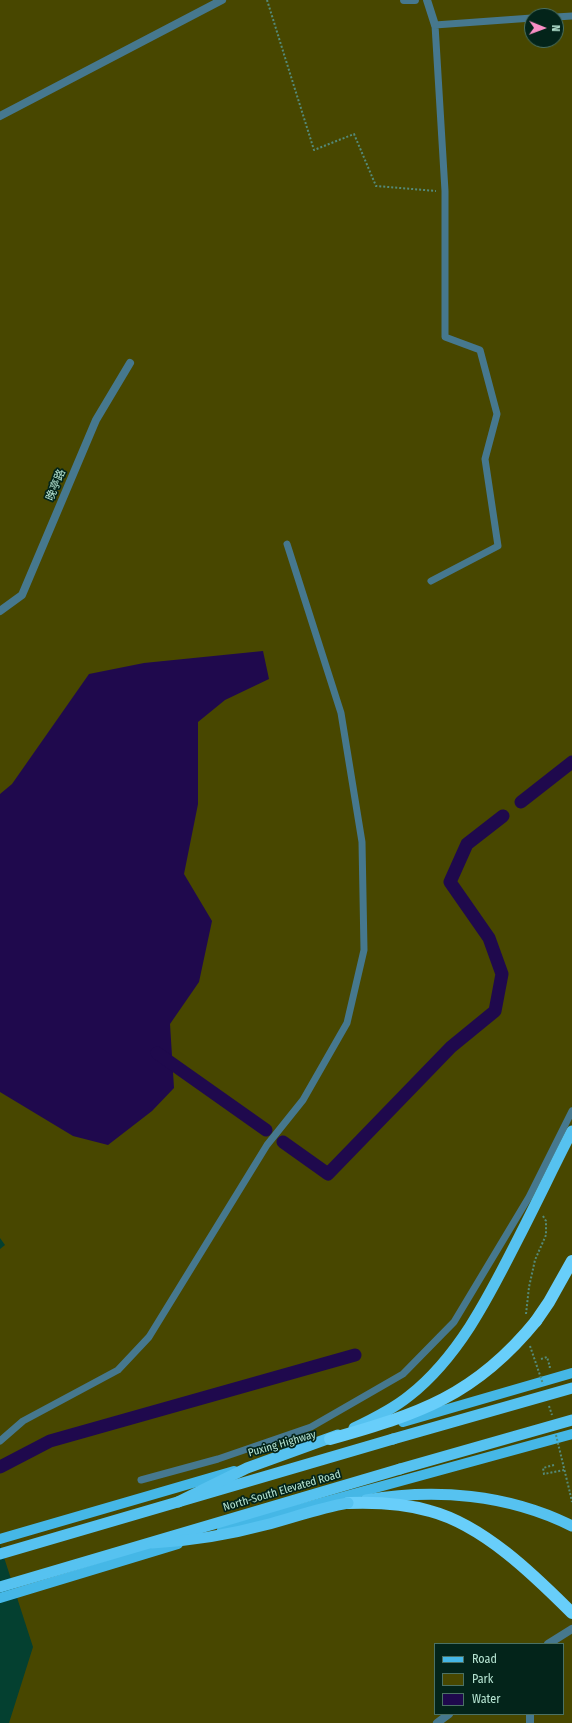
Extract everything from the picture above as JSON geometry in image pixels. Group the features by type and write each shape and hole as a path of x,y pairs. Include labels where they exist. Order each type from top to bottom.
{"highway":[{"path":"330,1439 374,1419 409,1396 434,1374 465,1335 493,1288 572,1131"},
{"path":"178,1502 247,1468 330,1439 415,1413 440,1402 472,1383 495,1365 522,1338 549,1302 572,1261"},
{"name":"North-South Elevated Road","path":"0,1554 572,1388"},
{"name":"North-South Elevated Road","path":"0,1587 572,1420"},
{"path":"152,1543 200,1538 242,1530 348,1503 396,1495 451,1494 505,1503 536,1511 572,1526"},
{"path":"348,1503 390,1504 412,1507 430,1511 456,1521 496,1546 540,1583 572,1613"}],"main road":[{"name":"Puxing Highway","path":"0,1540 572,1373"},
{"path":"0,1598 266,1517 572,1434"}],"street":[{"path":"0,116 222,0"},
{"path":"404,0 415,0"},
{"path":"427,0 435,25"},
{"name":"晚亭路","path":"0,611 22,594 96,420 130,363"},
{"path":"550,1643 572,1629"},
{"path":"437,1723 448,1715"}],"lane":[{"path":"431,582 498,546 484,459 497,414 480,350 445,337 445,191 435,25 524,19"},
{"path":"0,1441 23,1421 118,1370 149,1337 267,1145 303,1100 347,1023 364,950 362,842 341,713 287,544"},
{"path":"141,1480 218,1459 311,1427 403,1374 454,1322 529,1196 572,1111"}],"path":[{"path":"266,0 314,150 354,134 376,186 445,191"},
{"path":"527,1320 529,1287 535,1260 546,1235 546,1221 543,1215"},
{"path":"530,1339 530,1346"},
{"path":"538,1370 550,1367 547,1357 540,1359"},
{"path":"554,1465 543,1468 544,1474 564,1470"},
{"path":"570,1493 572,1502"}],"green space":[{"path":"0,0 572,0 572,1723 9,1723 33,1647 0,1545 0,1249 5,1245 0,1238"}],"water":[{"path":"263,651 269,679 225,700 198,722 198,804 184,874 212,921 199,982 170,1024 174,1088 152,1111 108,1145 73,1136 0,1092 0,794 12,784 89,674 144,663"}],"waterway":[{"path":"521,802 572,762"},
{"path":"283,1142 328,1174 451,1047 495,1011 502,974 489,938 450,882 467,844 503,816"},
{"path":"157,1053 266,1130"},
{"path":"0,1467 50,1441 355,1355"}]}
